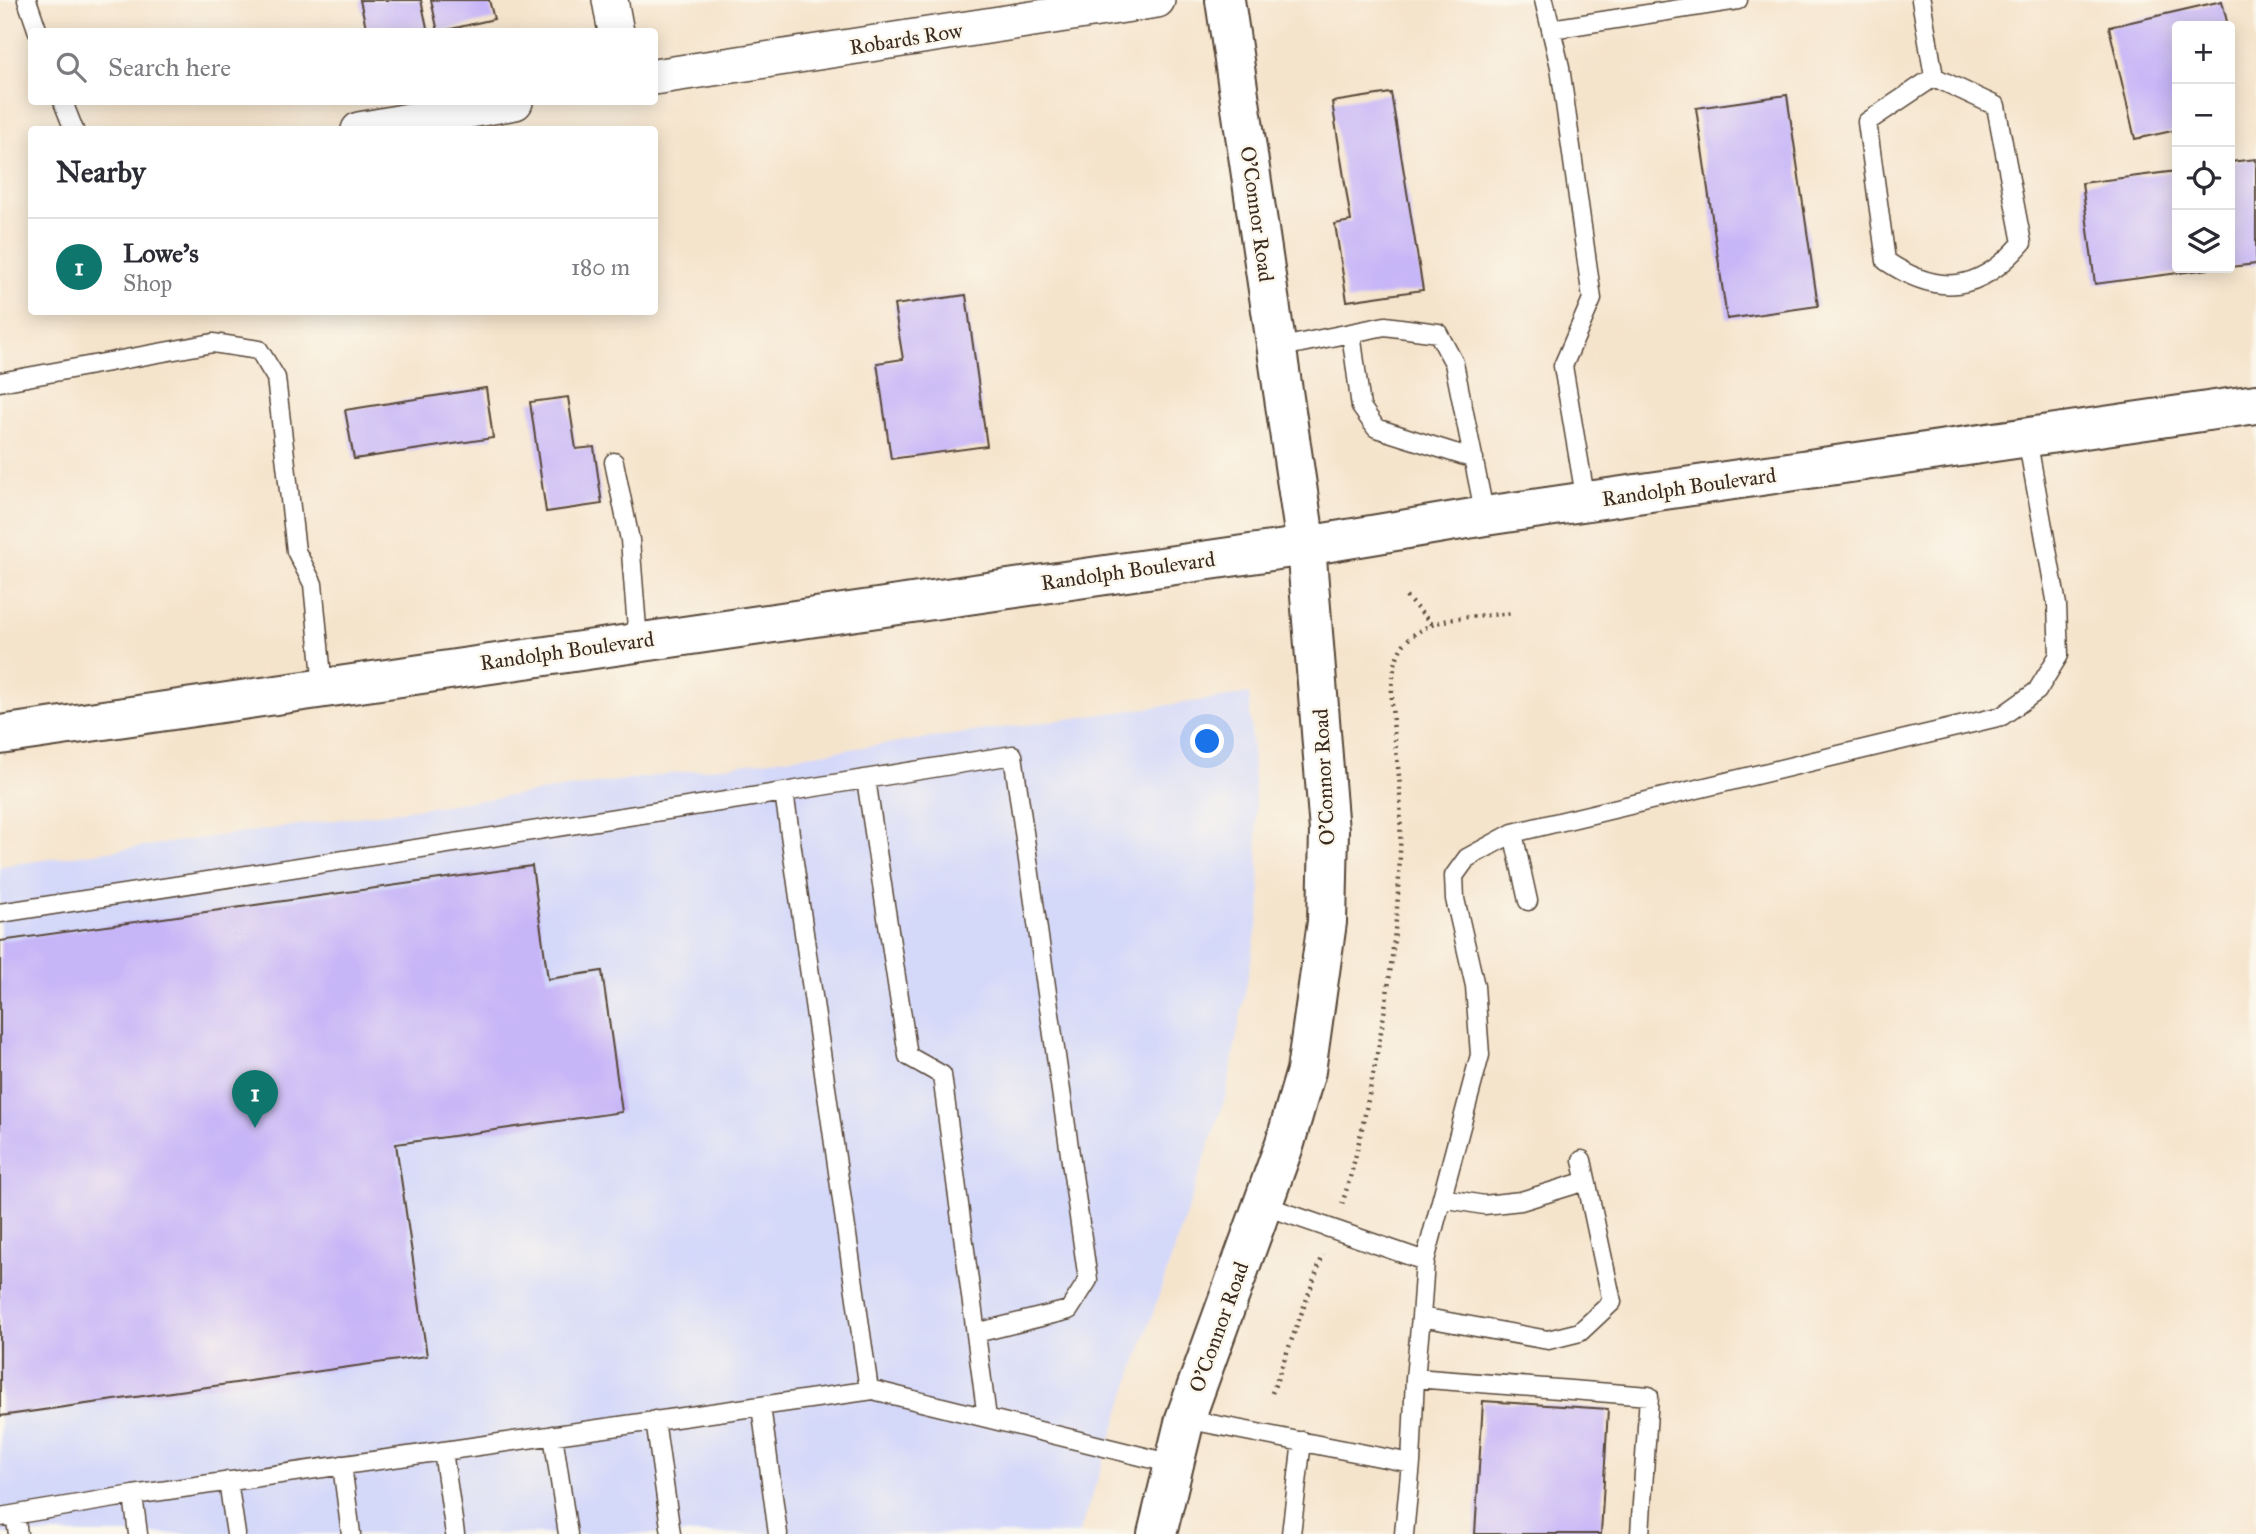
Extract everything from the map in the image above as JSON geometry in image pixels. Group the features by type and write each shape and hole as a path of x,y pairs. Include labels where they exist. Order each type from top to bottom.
{"main road":[{"name":"O'Connor Road","path":"1157,1534 1185,1419 1263,1205 1306,1071 1327,922 1329,831 1306,546 1225,0"},
{"name":"Randolph Boulevard","path":"0,735 1306,546 1485,516 2256,404"}],"street":[{"path":"610,0 615,28"},
{"name":"Robards Row","path":"658,76 1157,0"},
{"path":"381,126 498,105"}],"lane":[{"path":"26,0 36,28"},
{"path":"1544,0 1560,67 1592,299 1563,366 1586,502"},
{"path":"1550,29 1738,0"},
{"path":"1921,0 1934,77"},
{"path":"1934,77 1996,106 2022,243 2002,266 1978,281 1945,286 1910,277 1886,261 1867,122 1934,77"},
{"path":"64,105 72,126"},
{"path":"1277,348 1385,326 1438,333 1454,363 1485,516"},
{"path":"1352,333 1361,407 1376,428 1474,459"},
{"path":"0,382 213,343 259,350 276,378 296,551 313,584 323,687"},
{"path":"1404,1534 1425,1261 1480,1055 1475,986 1455,899 1454,876 1467,858 1513,832 2002,716 2037,691 2059,655 2057,605 2027,438"},
{"path":"614,462 630,540 638,641"},
{"path":"0,913 1013,755 1088,1280 1069,1310 976,1332"},
{"path":"866,779 908,1056 942,1074 987,1418"},
{"path":"784,792 869,1390"},
{"path":"1513,832 1528,901"},
{"path":"1420,1317 1548,1340 1580,1332 1612,1302 1582,1160"},
{"path":"1442,1198 1484,1205 1521,1201 1586,1181"},
{"path":"1263,1205 1425,1261"},
{"path":"1415,1378 1649,1396 1640,1534"},
{"path":"18,1534 8,1516 228,1481 869,1390 1172,1464"},
{"path":"761,1406 778,1534"},
{"path":"1185,1419 1411,1463"},
{"path":"655,1420 671,1534"},
{"path":"553,1435 568,1534"},
{"path":"1291,1534 1302,1441"},
{"path":"443,1451 455,1534"},
{"path":"342,1465 351,1534"},
{"path":"228,1481 236,1534"},
{"path":"133,1495 138,1534"}],"path":[{"path":"1406,597 1433,625"},
{"path":"1272,1393 1343,1202 1364,1118 1393,962 1400,895 1400,790 1392,695 1395,669 1403,646 1420,631 1447,620 1514,613"}],"shaded area":[{"path":"1249,694 1261,906 1226,1095 1079,1534 0,1534 0,866"}],"building":[{"path":"360,0 421,0 427,28 366,28"},
{"path":"431,0 489,0 494,19 455,28 437,28"},
{"path":"2222,1 2227,21 2172,21 2172,131 2135,139 2109,27"},
{"path":"1391,93 1423,290 1347,301 1335,224 1351,221 1332,102"},
{"path":"1787,95 1818,306 1727,319 1696,108"},
{"path":"2256,159 2256,264 2235,266 2235,210 2235,161"},
{"path":"2172,172 2172,273 2179,273 2095,284 2082,183"},
{"path":"966,295 987,446 891,459 877,363 903,359 894,305"},
{"path":"486,388 493,438 354,459 345,410"},
{"path":"568,397 576,449 594,447 602,504 546,512 530,402"},
{"path":"532,866 548,979 602,971 622,1112 396,1144 427,1356 0,1416 0,941"},
{"path":"1483,1401 1608,1409 1601,1534 1475,1534"}],"place":[{"name":"Lowe's","path":"255,1128"}]}
